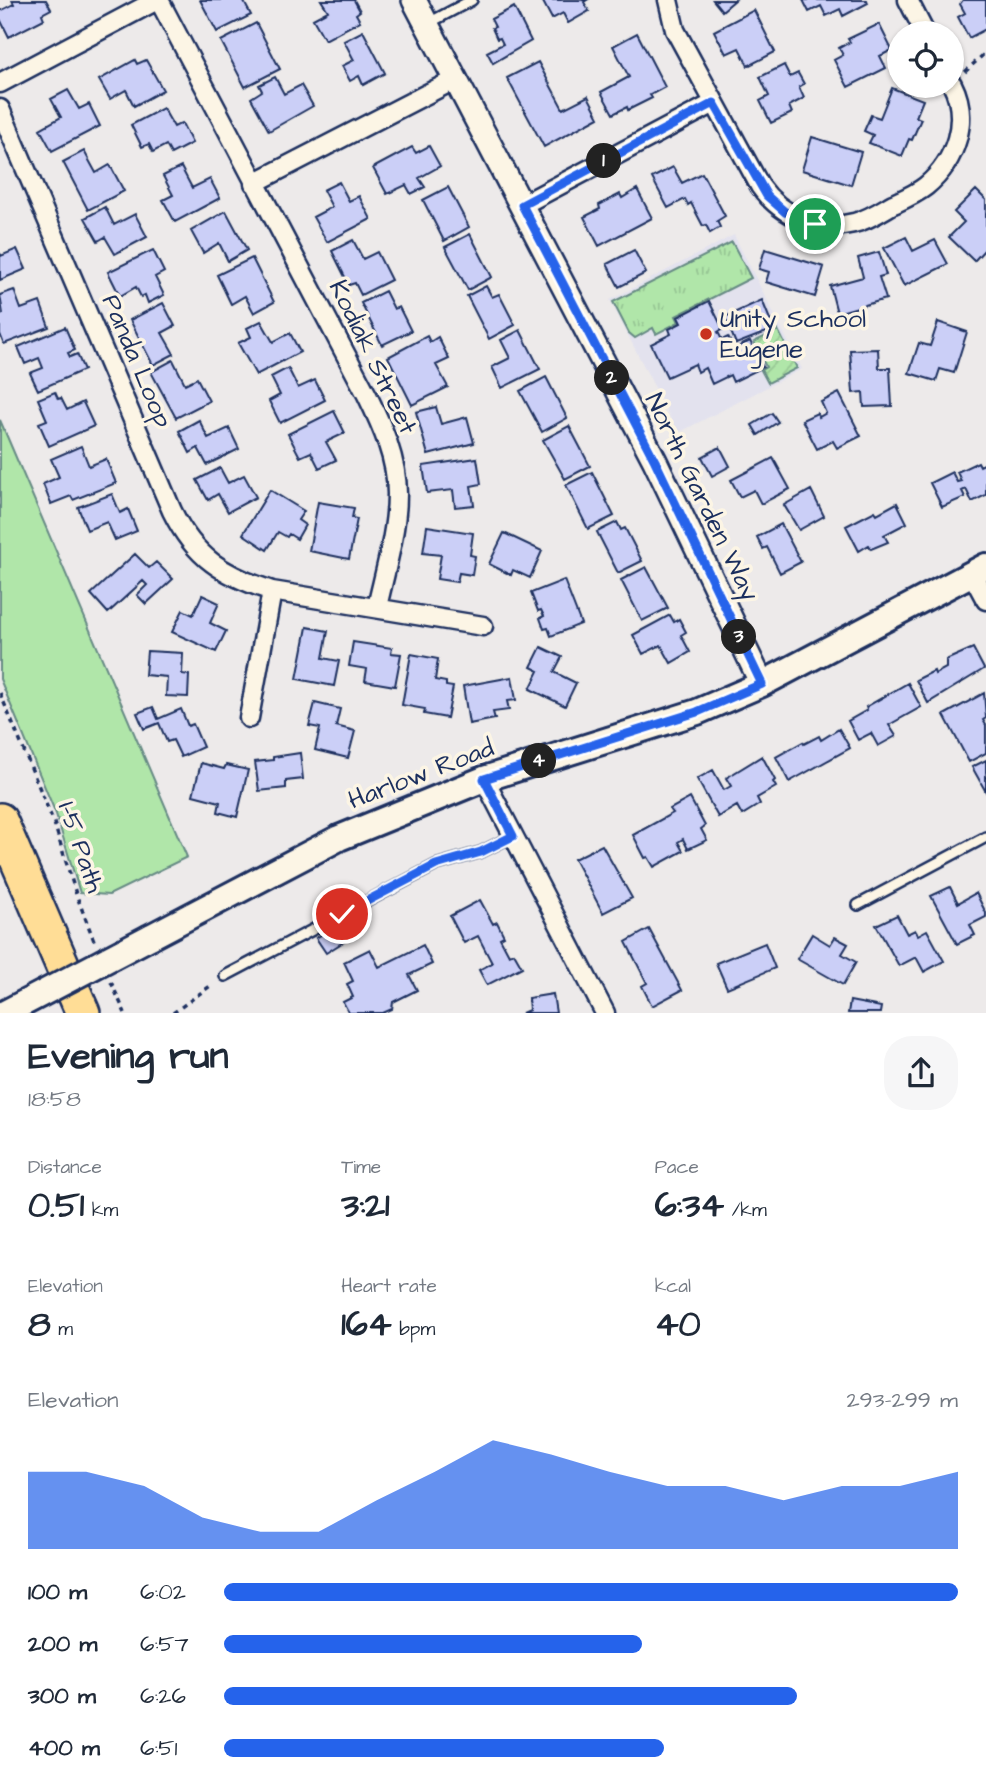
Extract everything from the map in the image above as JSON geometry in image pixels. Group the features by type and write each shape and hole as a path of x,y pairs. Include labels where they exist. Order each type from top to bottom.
{"highway":[{"path":"0,820 83,1013"}],"main road":[{"name":"Harlow Road","path":"5,1013 339,838 484,779 697,712 762,684 979,570"}],"street":[{"path":"0,83 158,0"},
{"name":"Kodiak Street","path":"158,0 367,395 386,437 397,491 396,511 377,607"},
{"name":"North Garden Way","path":"414,0 655,461 762,684"},
{"path":"668,0 675,30 755,178 774,204 803,220 838,226 864,220 919,191 936,176 951,153 960,128 958,98"},
{"path":"908,0 919,21"},
{"path":"254,183 456,79"},
{"path":"522,205 714,103"},
{"name":"Panda Loop","path":"0,109 180,528 192,544 219,570 240,581 272,592 483,626"},
{"path":"979,570 986,600"},
{"path":"249,718 272,592"},
{"path":"484,779 605,1013"}],"lane":[{"path":"426,24 472,0"},
{"path":"225,976 436,865 481,852 513,836"},
{"path":"858,905 986,837"}],"path":[{"path":"964,73 986,52"},
{"name":"I-5 Path","path":"0,693 54,822 76,894 97,949"},
{"path":"108,974 125,1013"},
{"path":"173,1013 225,976"}],"shaded area":[{"name":"Unity School Eugene","path":"734,235 802,369 678,433 610,300"}],"green space":[{"path":"732,242 751,278 676,316 679,322 656,334 653,328 635,338 629,333 613,302"},
{"path":"778,330 797,368 768,383 761,370 766,367 754,342"},
{"path":"0,420 187,857 109,895 80,893 56,814 0,679"}],"building":[{"path":"12,0 46,0 51,9 42,14 44,19 9,37 0,19 0,11 14,4"},
{"path":"200,0 243,0 251,15 217,32"},
{"path":"321,0 354,0 360,11 356,14 360,21 325,40 313,19 328,11"},
{"path":"542,0 587,0 584,2 589,11 568,23 563,13 552,19"},
{"path":"713,0 735,0 722,11"},
{"path":"803,0 867,0 868,3 843,16 840,9 826,16 821,6 809,12"},
{"path":"963,0 986,0 986,29 969,38 964,28 964,21 960,21 958,17 965,13 960,4"},
{"path":"514,7 531,41 493,63 487,52 503,44 500,38 497,39 491,19"},
{"path":"754,10 775,52 748,66 739,48 726,54 714,31"},
{"path":"256,23 280,69 245,87 221,41"},
{"path":"879,24 887,40 887,52 880,56 886,68 848,87 834,60 843,55 839,48 850,42 848,39"},
{"path":"363,31 385,73 363,85 359,76 350,81 342,66 354,60 344,41"},
{"path":"637,33 665,87 650,95 652,98 613,114 601,92 629,77 613,46"},
{"path":"135,60 137,64 146,60 163,90 134,106 126,90 110,99 99,80"},
{"path":"538,62 563,109 588,96 599,117 544,147 507,78"},
{"path":"784,65 790,77 798,73 804,84 799,87 804,98 789,106 792,113 771,123 760,101 769,96 760,77"},
{"path":"275,77 284,94 301,85 313,106 269,131 251,98 262,91 259,85"},
{"path":"68,90 79,109 89,104 100,126 52,151 40,129 61,117 51,99"},
{"path":"888,98 923,100 916,117 921,119 902,156 869,143 873,135 864,131 871,115 880,118"},
{"path":"163,108 174,127 182,123 192,143 171,154 166,145 153,152 149,144 142,147 131,125"},
{"path":"812,137 861,152 851,185 802,170"},
{"path":"429,146 440,166 419,178 425,187 411,194 406,185 387,194 373,168 412,147 416,153"},
{"path":"84,151 96,173 110,165 124,191 88,210 63,162"},
{"path":"181,167 192,188 210,179 220,198 175,222 163,200 173,195 163,176"},
{"path":"673,167 682,183 702,173 725,216 717,221 720,227 710,233 706,225 703,226 691,203 688,205 685,199 668,208 652,178"},
{"path":"339,182 349,201 359,196 371,219 327,242 313,217 332,207 323,190"},
{"path":"448,187 469,227 444,241 423,200"},
{"path":"637,189 652,218 599,246 584,217 600,209 599,205 620,194 622,198"},
{"path":"976,190 986,200 986,248 974,261 949,237 964,222 954,212"},
{"path":"105,207 114,225 135,214 147,237 115,254 105,237 98,241 85,218"},
{"path":"226,211 247,250 228,261 219,243 203,253 191,231"},
{"path":"470,234 492,277 468,290 445,247"},
{"path":"906,237 913,251 935,240 948,264 904,286 884,248"},
{"path":"353,240 363,259 377,252 391,280 361,295 355,283 349,285 332,251"},
{"path":"17,249 26,269 0,280 0,253 1,256"},
{"path":"765,249 824,267 815,297 766,282 769,272 759,269"},
{"path":"153,250 164,272 155,277 164,295 148,303 145,295 141,297 136,287 120,296 108,272"},
{"path":"634,250 646,273 619,287 607,264"},
{"path":"879,252 886,275 879,277 886,299 837,313 830,286 863,277 858,258"},
{"path":"252,258 274,302 254,313 245,296 231,304 217,275"},
{"path":"486,286 492,297 499,294 515,325 489,339 467,296"},
{"path":"14,290 21,309 40,302 49,327 4,344 0,334 0,315 3,314 0,295"},
{"path":"385,291 394,309 399,307 411,331 382,345 361,303"},
{"path":"762,300 772,330 736,344 725,317"},
{"path":"709,301 723,329 718,332 722,340 728,337 734,349 750,341 763,367 733,382 730,375 712,384 705,368 698,372 695,364 667,377 651,344 671,334 669,329 681,323 678,317"},
{"path":"163,303 175,326 162,333 174,354 153,365 130,320"},
{"path":"261,321 273,342 290,333 300,352 256,375 238,343 251,337 247,328"},
{"path":"938,322 967,332 954,373 940,369 936,381 909,373 919,343 930,346"},
{"path":"65,327 75,350 68,353 70,357 77,354 84,370 38,390 30,373 43,368 39,358 25,364 18,347"},
{"path":"520,330 540,369 502,388 492,367 510,358 501,340"},
{"path":"427,336 430,342 438,337 449,359 436,365 448,387 412,405 388,357"},
{"path":"878,349 879,368 890,368 892,406 864,407 863,392 853,393 850,350"},
{"path":"173,360 185,384 197,378 209,401 176,418 151,372"},
{"path":"288,368 298,388 315,380 325,400 280,423 269,401 280,395 271,377"},
{"path":"546,377 567,418 542,432 520,391"},
{"path":"55,392 67,410 83,402 94,426 49,446 39,423 47,420 38,399"},
{"path":"839,393 861,436 837,448 833,441 817,449 802,420 817,413 819,417 826,413 821,402"},
{"path":"436,407 441,424 467,417 474,443 428,455 416,412"},
{"path":"334,411 345,433 326,442 336,460 319,468 311,452 300,457 288,434"},
{"path":"772,413 778,422 758,435 752,425"},
{"path":"199,420 208,438 229,428 239,449 207,465 198,448 190,453 179,431"},
{"path":"569,426 590,466 565,479 543,440"},
{"path":"81,446 89,466 106,459 116,483 73,500 71,496 51,504 43,484 59,477 51,459"},
{"path":"720,447 730,466 712,476 702,457"},
{"path":"477,458 481,484 471,486 474,505 455,507 453,490 427,493 423,466"},
{"path":"773,458 790,489 761,504 754,490 740,497 731,480"},
{"path":"978,462 980,466 986,463 986,495 972,502 966,489 962,491 965,497 942,507 930,483 952,472 957,482 961,481 957,472"},
{"path":"220,468 228,483 244,475 256,497 228,512 218,494 208,500 197,480"},
{"path":"592,472 614,516 588,529 566,485"},
{"path":"270,490 304,511 298,520 305,525 297,539 278,532 267,550 243,534"},
{"path":"811,490 824,516 799,530 784,505"},
{"path":"112,494 120,513 128,509 137,531 115,540 107,522 87,530 78,507"},
{"path":"318,502 354,508 352,518 357,519 349,559 309,551"},
{"path":"897,503 907,523 884,535 888,542 871,549 869,545 859,551 846,526"},
{"path":"617,522 621,530 625,528 642,561 618,573 597,532"},
{"path":"781,524 801,562 780,573 767,547 763,549 757,537"},
{"path":"427,526 473,533 470,555 475,556 472,575 459,573 457,582 437,579 441,555 423,553"},
{"path":"504,533 542,551 530,578 513,570 511,575 489,564"},
{"path":"135,554 149,568 156,562 173,579 146,604 137,595 147,585 143,581 108,613 91,594"},
{"path":"646,567 668,608 642,621 621,580"},
{"path":"564,580 581,624 551,636 548,628 544,629 540,618 544,616 541,610 538,611 531,593"},
{"path":"202,595 219,603 210,623 226,631 216,652 172,632 183,610 193,615"},
{"path":"670,615 674,622 679,619 686,632 681,635 690,652 671,663 661,645 643,654 633,635"},
{"path":"307,627 328,631 323,658 339,661 334,686 297,679"},
{"path":"353,642 392,648 391,653 401,654 395,686 365,681 367,669 349,666"},
{"path":"541,647 562,657 554,672 576,683 565,706 530,689 539,671 531,667"},
{"path":"973,648 984,669 928,703 916,680 946,668 946,660"},
{"path":"147,651 183,653 182,674 189,675 188,697 166,696 167,677 145,675"},
{"path":"411,654 438,659 435,680 446,682 446,686 453,687 447,718 424,714 425,709 402,705"},
{"path":"512,677 516,700 507,701 509,710 493,712 495,719 469,724 463,686"},
{"path":"908,683 921,707 889,725 896,736 878,746 871,733 858,740 848,721 867,710 866,707"},
{"path":"984,693 986,753 969,762 944,715"},
{"path":"315,703 340,709 336,726 355,731 348,758 315,750 320,728 309,726"},
{"path":"153,707 158,719 181,709 188,726 193,724 203,747 181,757 173,740 167,742 159,723 144,729 137,713"},
{"path":"839,729 850,748 789,782 776,757 803,742 804,744 819,736 821,740"},
{"path":"300,753 303,779 286,781 286,788 259,791 255,762"},
{"path":"762,756 776,787 757,798 760,804 742,815 737,806 718,817 697,779 713,770 724,790 731,786 726,778"},
{"path":"986,760 986,792 972,767"},
{"path":"201,763 224,769 226,765 248,770 237,817 218,812 220,802 193,795"},
{"path":"690,798 705,826 701,829 707,840 688,849 683,839 678,842 683,851 654,867 648,857 645,858 633,835 673,813 670,809"},
{"path":"602,845 632,898 603,913 574,859"},
{"path":"950,887 958,903 976,893 986,913 986,917 970,925 975,935 957,944 931,896"},
{"path":"480,900 493,924 497,922 504,936 500,938 509,955 514,953 522,967 487,985 479,970 492,963 478,936 464,943 450,916"},
{"path":"897,915 907,934 915,930 918,935 927,930 944,961 924,972 916,957 899,966 876,925"},
{"path":"336,926 345,941 326,953 316,938"},
{"path":"649,929 682,990 652,1006 642,986 647,983 626,942"},
{"path":"812,934 830,945 835,937 848,944 842,954 856,962 843,985 797,959"},
{"path":"765,943 775,968 727,988 716,963"},
{"path":"423,945 432,964 409,975 417,990 393,1002 392,1009 383,1013 349,1013 343,1002 353,997 347,984 353,981 344,962 370,949 379,967"},
{"path":"553,994 556,1013 522,1013 529,1010 528,998"},
{"path":"850,1001 881,1007 880,1013 848,1013"}],"place":[{"name":"Unity School Eugene","path":"706,334"}],"route":[{"path":"342,914 436,865 481,852 513,836 484,779 697,712 762,684 655,461 522,205 714,103 767,196 785,212 815,224"}]}
